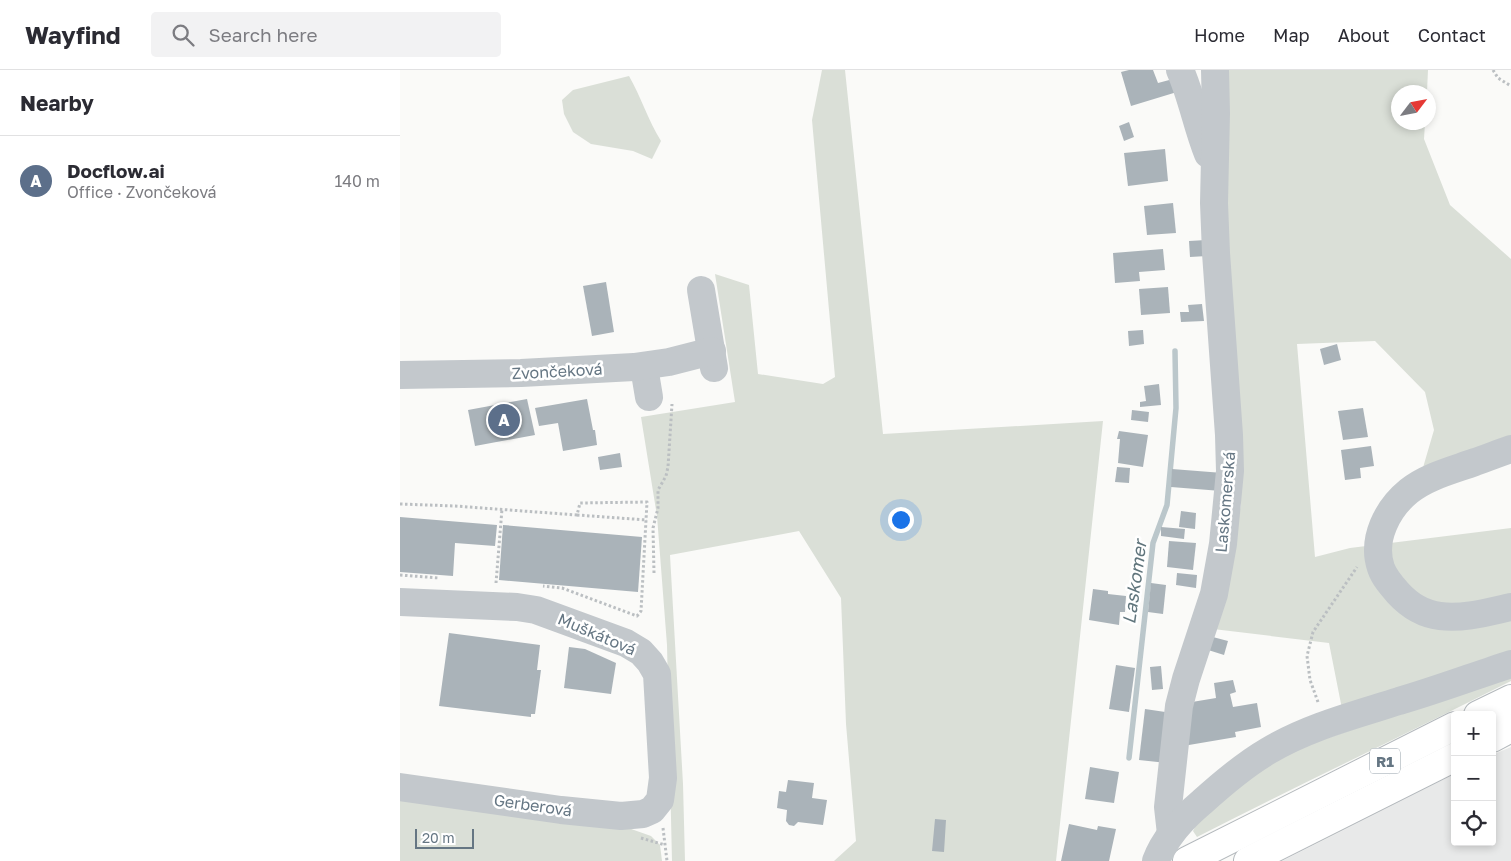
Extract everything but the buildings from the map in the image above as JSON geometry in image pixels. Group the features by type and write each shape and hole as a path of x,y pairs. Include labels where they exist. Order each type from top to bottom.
{"highway":[{"path":"1486,711 1511,699"},
{"name":"R1","path":"1187,861 1451,728"},
{"path":"1496,736 1511,728"},
{"name":"R1","path":"1248,861 1451,759"}],"street":[{"name":"Laskomerská","path":"1180,70 1191,99 1203,142 1215,165"},
{"name":"Laskomerská","path":"1170,834 1168,807 1179,706 1214,594 1229,494 1230,452 1214,203 1216,113 1214,70"},
{"name":"Zvončeková","path":"400,375 522,373 713,360 702,290"},
{"path":"644,366 661,400"},
{"path":"1511,449 1447,471 1410,490 1396,503 1386,518 1380,531 1378,549 1380,567 1388,583 1402,598 1418,610 1439,616 1460,617 1511,607"},
{"name":"Muškátová","path":"400,602 517,607 536,610 626,643 641,652 657,674 663,778 660,800"},
{"path":"1156,861 1170,834 1191,811 1243,767 1269,750 1296,736 1326,724 1511,664"},
{"name":"Gerberová","path":"400,787 561,810 621,816 643,814 652,810 660,800"}],"path":[{"path":"1493,70 1498,78 1511,86"},
{"path":"654,573 652,528 658,508 658,490 668,468 661,400"},
{"path":"534,586 562,588 637,616 641,611 647,502 580,503 577,515"},
{"path":"400,504 502,509 647,520"},
{"path":"496,583 502,509"},
{"path":"1326,724 1310,680 1307,656 1313,632 1357,566"},
{"path":"400,575 444,579"},
{"path":"488,582 505,583"}],"shaded area":[{"path":"822,70 845,70 883,434 1103,421 1056,861 834,861 856,841 846,724 841,598 799,531 670,555 683,784 685,861 672,861 667,645 657,516 641,417 735,402 715,274 749,285 758,374 823,384 835,377 812,120"},
{"path":"1224,70 1428,70 1427,85 1391,85 1391,130 1425,130 1424,139 1450,205 1511,259 1511,436 1422,471 1434,430 1425,392 1375,341 1297,344 1315,557 1350,548 1511,528 1511,652 1342,709 1329,643 1213,629 1228,578 1241,504 1239,428 1229,328"},
{"path":"629,76 661,141 652,159 633,151 591,144 573,132 564,114 562,100 573,90"},
{"path":"1511,674 1511,681 1197,837 1193,831 1196,825 1237,787 1288,752"},
{"path":"1511,747 1511,861 1282,861 1451,776 1451,846 1496,846 1496,753"},
{"path":"400,797 617,824 651,836 660,845 662,861 400,861"}],"waterway":[{"name":"Laskomer","path":"1129,758 1153,543 1167,505 1176,408 1175,351"}],"place":[{"name":"Docflow.ai","path":"504,420"}]}
